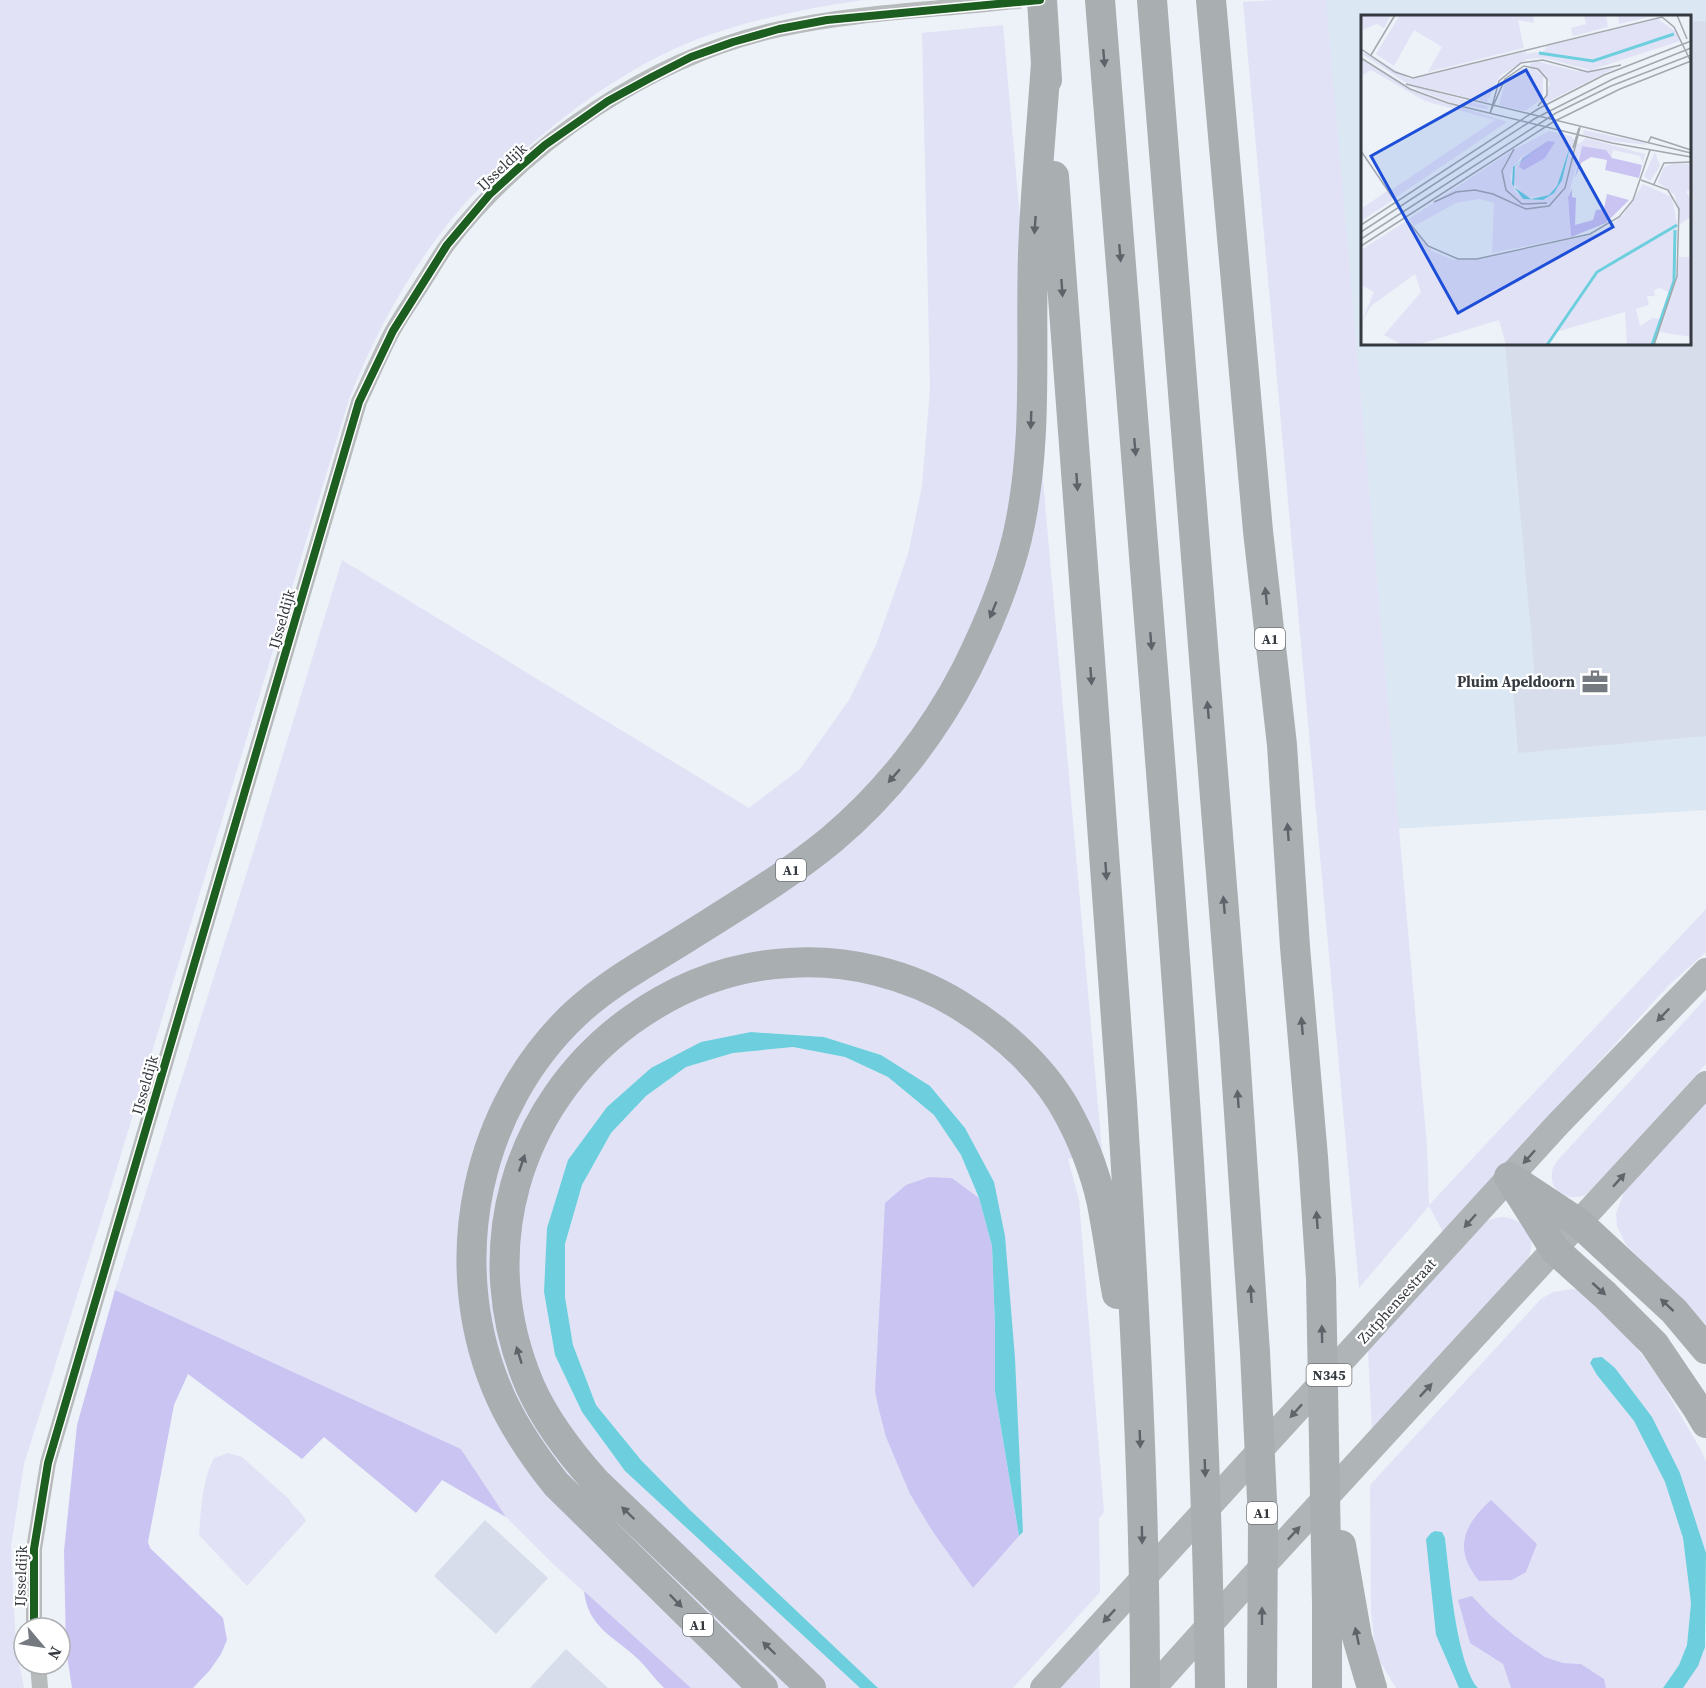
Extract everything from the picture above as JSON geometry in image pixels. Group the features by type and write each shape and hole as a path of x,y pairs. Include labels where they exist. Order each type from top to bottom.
{"highway":[{"name":"A1","path":"1042,0 1129,1214 1141,1476 1145,1688"},
{"path":"1100,0 1169,874 1193,1218 1203,1409 1210,1688"},
{"name":"A1","path":"1152,0 1231,1002 1255,1352 1263,1521 1262,1681"},
{"name":"A1","path":"1211,0 1258,531 1282,745 1295,947 1313,1157 1321,1279 1328,1604 1327,1688"},
{"name":"A1","path":"763,1688 556,1484 516,1426 495,1383 481,1338 474,1302 470,1273 477,1193 496,1130 511,1100 550,1041 572,1016 616,981 786,874 833,838 871,802 902,767 925,737 965,672 993,612 1008,568 1018,536 1028,475 1033,363 1033,253 1046,62"},
{"name":"A1","path":"811,1688 628,1514 583,1468 555,1432 531,1387 521,1362 508,1310 505,1282 506,1230 513,1193 534,1133 548,1108 567,1081 610,1036 662,1000 718,975 743,968 802,962 853,966 902,978 950,1000 979,1017 1029,1061 1070,1116 1090,1166 1104,1212 1138,1402"},
{"path":"1509,1177 1579,1223 1674,1311 1706,1349"},
{"path":"1509,1177 1555,1250 1654,1344 1706,1423"},
{"name":"A1","path":"1324,1456 1357,1637 1372,1688"}],"main road":[{"name":"Zutphensestraat","path":"1043,1688 1558,1124 1706,971"},
{"path":"1153,1688 1706,1084"}],"street":[{"name":"IJsseldijk","path":"34,1616 34,1549 48,1463 359,402 393,331 447,245 490,194 545,145 608,101 652,76 691,57 779,29 827,20 1005,2"}],"shaded area":[{"path":"0,0 864,0 786,14 709,35 665,53 603,89 505,165 467,201 431,246 385,320 349,399 107,1201 24,1464 11,1546 14,1616 12,1616 12,1676 22,1676 24,1688 0,1688"},
{"path":"1300,0 1706,0 1706,810 1375,830"},
{"path":"1326,0 1427,1146 1429,1205 1706,909 1706,952 1669,985 1443,1232 1429,1206 1359,1288 1243,2"},
{"path":"1003,25 1102,1151 1068,1159 1079,1200 1104,1512 1099,1518 1100,1592 1013,1688 878,1688 689,1509 641,1460 596,1405 573,1345 565,1297 565,1244 582,1185 611,1133 646,1096 686,1067 733,1053 793,1047 845,1057 888,1077 934,1115 961,1155 979,1198 952,1178 973,1587 1023,1532 994,1182 881,1055 824,1037 751,1032 607,1107 544,1292 555,1355 582,1412 625,1471 860,1688 691,1688 553,1564 506,1517 461,1449 115,1290 257,840 342,560 749,808 800,769 849,700 876,645 908,554 922,486 930,389 922,33"},
{"path":"1706,998 1706,1064 1589,1193 1576,1197 1563,1195 1554,1186 1552,1180 1553,1168 1558,1160"},
{"path":"1706,1101 1706,1324 1626,1245 1617,1226 1616,1214 1624,1192"},
{"path":"929,1177 952,1178 979,1198 992,1246 995,1392 1019,1536 973,1588 933,1532 910,1494 886,1437 875,1391 885,1203 906,1185"},
{"path":"1501,1217 1518,1221 1528,1232 1531,1246 1526,1263 1372,1432 1368,1351 1483,1224 1488,1220"},
{"path":"115,1290 461,1449 506,1517 442,1480 416,1513 324,1437 302,1459 188,1374 174,1405 148,1542 150,1548 223,1618 227,1640 210,1670 193,1688 72,1688 70,1676 72,1676 72,1616 65,1616 64,1551 77,1425"},
{"path":"1579,1290 1610,1312 1659,1378 1706,1462 1706,1553 1680,1473 1593,1358 1590,1363 1634,1421 1665,1482 1683,1538 1691,1603 1687,1645 1679,1665 1663,1688 1606,1688 1603,1679 1581,1664 1563,1663 1545,1657 1515,1636 1472,1596 1476,1647 1503,1664 1511,1688 1478,1688 1471,1676 1459,1639 1445,1538 1436,1635 1459,1688 1396,1688 1376,1655 1371,1612 1370,1485 1541,1299 1553,1292"},
{"path":"228,1453 242,1457 289,1499 306,1521 247,1586 199,1535 203,1495 210,1467 214,1458"},
{"path":"1491,1500 1537,1544 1526,1572 1512,1580 1479,1581 1466,1558 1464,1548 1468,1529"},
{"path":"584,1591 691,1688 664,1688 638,1659 597,1623 591,1614"},
{"path":"1472,1596 1515,1636 1545,1657 1563,1663 1581,1664 1604,1679 1606,1688 1511,1688 1503,1664 1470,1643 1458,1600"},
{"path":"1706,1640 1706,1688 1683,1688 1700,1659"},
{"path":"1099,1643 1100,1688 1059,1688"}],"water":[{"path":"751,1032 824,1037 881,1055 930,1086 965,1128 994,1182 1005,1236 1015,1358 1023,1532 1019,1536 995,1392 992,1246 979,1198 961,1155 934,1115 888,1077 845,1057 793,1047 733,1053 686,1067 646,1096 611,1133 582,1185 565,1244 565,1297 573,1345 596,1405 641,1460 689,1509 878,1688 860,1688 625,1471 582,1412 555,1355 544,1292 547,1228 568,1160 607,1107 651,1068 701,1042"},
{"path":"1602,1357 1615,1368 1652,1417 1680,1473 1706,1553 1705,1647 1698,1666 1683,1688 1663,1688 1679,1665 1687,1645 1691,1603 1683,1538 1665,1482 1634,1421 1590,1363 1593,1358"},
{"path":"1435,1531 1442,1532 1445,1538 1459,1639 1471,1676 1478,1688 1459,1688 1436,1635 1426,1539"}],"building":[{"path":"1706,21 1706,736 1518,753 1512,679 1535,677 1505,345 1691,345 1691,22"},
{"path":"485,1520 548,1578 496,1634 434,1576"},
{"path":"566,1649 608,1688 530,1688"}],"tunnel":[{"path":"1005,2 1040,0"}],"cycle path":[{"path":"34,1616 34,1549 48,1463 359,402 393,331 447,245 490,194 545,145 608,101 691,57 779,29 827,20 1040,0"}],"place":[{"name":"Pluim Apeldoorn","path":"1595,682"}]}
